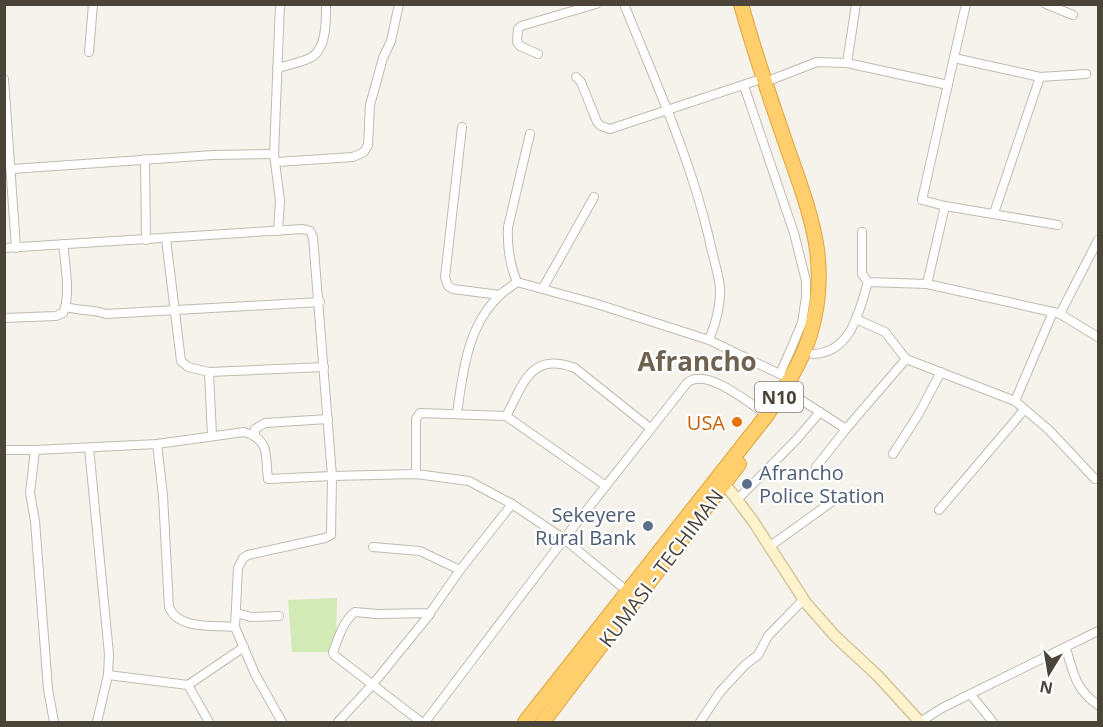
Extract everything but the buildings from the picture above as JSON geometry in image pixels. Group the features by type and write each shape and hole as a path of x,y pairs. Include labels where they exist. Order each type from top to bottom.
{"highway":[{"name":"N10","path":"525,723 564,683 627,591 767,415 805,350 818,300 819,258 814,225 769,79 741,4"},
{"name":"KUMASI - TECHIMAN","path":"543,723 564,683 725,484 787,383 813,354 819,336 826,302 826,243 819,214 769,79 748,4"}],"street":[{"path":"89,52 93,4"},
{"path":"278,231 280,201 275,158 280,4"},
{"path":"277,68 311,58 318,51 325,30 326,4"},
{"path":"9,174 145,159 353,157 364,152 368,145 370,105 391,41 399,4"},
{"path":"538,54 525,49 516,42 518,29 521,26 596,4"},
{"path":"624,4 689,165 706,225 720,286 720,308 709,340"},
{"path":"847,63 856,4"},
{"path":"966,4 922,198 924,202 1058,225"},
{"path":"1046,4 1073,15"},
{"path":"954,58 1040,77 1086,74"},
{"path":"576,77 581,82 597,122 610,129 817,62 847,63 948,85"},
{"path":"994,213 1040,77"},
{"path":"4,79 16,248"},
{"path":"744,86 794,232 806,281 802,323 787,383"},
{"path":"462,127 446,282 453,289 500,295"},
{"path":"517,282 510,266 508,227 530,134"},
{"path":"145,159 146,240"},
{"path":"543,288 594,197"},
{"path":"927,284 945,206"},
{"path":"4,248 303,229 312,233 320,302 332,476 332,535 248,555 243,558 238,568 235,627 255,674 282,723"},
{"path":"862,232 862,274 868,282"},
{"path":"166,239 181,361 188,367 209,372 324,367"},
{"path":"1015,401 1057,313 1083,266 1096,253 1098,240"},
{"path":"4,318 56,316 63,313 66,307 63,244"},
{"path":"457,413 465,360 479,324 500,295 517,282"},
{"path":"517,282 709,340 787,383 820,412 846,429"},
{"path":"813,354 836,349 856,320 868,282"},
{"path":"868,282 927,284 1057,313 1098,337"},
{"path":"66,307 106,314 320,302"},
{"path":"856,320 885,332 906,359 1015,401 1049,430 1095,479"},
{"path":"816,467 906,359"},
{"path":"506,416 531,372 538,366 550,362 563,363 575,368 650,428"},
{"path":"209,372 212,436"},
{"path":"892,454 918,415 941,372"},
{"path":"430,613 355,612 350,616 333,652 423,723 687,383 696,378 713,380 767,415"},
{"path":"939,510 1024,410"},
{"path":"416,474 416,419 422,412 506,416 606,486"},
{"path":"737,500 820,412"},
{"path":"255,435 255,429 265,423 328,419"},
{"path":"4,450 157,444 244,432 255,435 263,444 267,459 268,479 416,474 469,481 512,504 564,539 627,591"},
{"path":"157,444 171,614 182,622 235,627"},
{"path":"89,448 109,654 108,675 97,723"},
{"path":"35,450 30,492 36,521 48,689 54,723"},
{"path":"725,484 804,599 836,636 878,676 920,723 942,708 1098,631"},
{"path":"769,547 837,498"},
{"path":"338,723 373,684 430,613 460,570 512,504"},
{"path":"373,547 420,551 460,570"},
{"path":"700,723 720,692 745,665 758,655 768,636 804,599"},
{"path":"236,613 251,617 279,616"},
{"path":"108,675 188,685 244,647"},
{"path":"1066,648 1076,681 1088,698 1098,705"},
{"path":"188,685 209,723"},
{"path":"970,694 993,723"}],"green space":[{"path":"337,598 336,652 292,652 288,600"}],"place":[{"name":"USA","path":"737,422"},
{"name":"Afrancho Police Station","path":"747,484"},
{"name":"Sekeyere Rural Bank","path":"648,526"}],"district":[{"name":"Afrancho","path":"697,361"}]}
